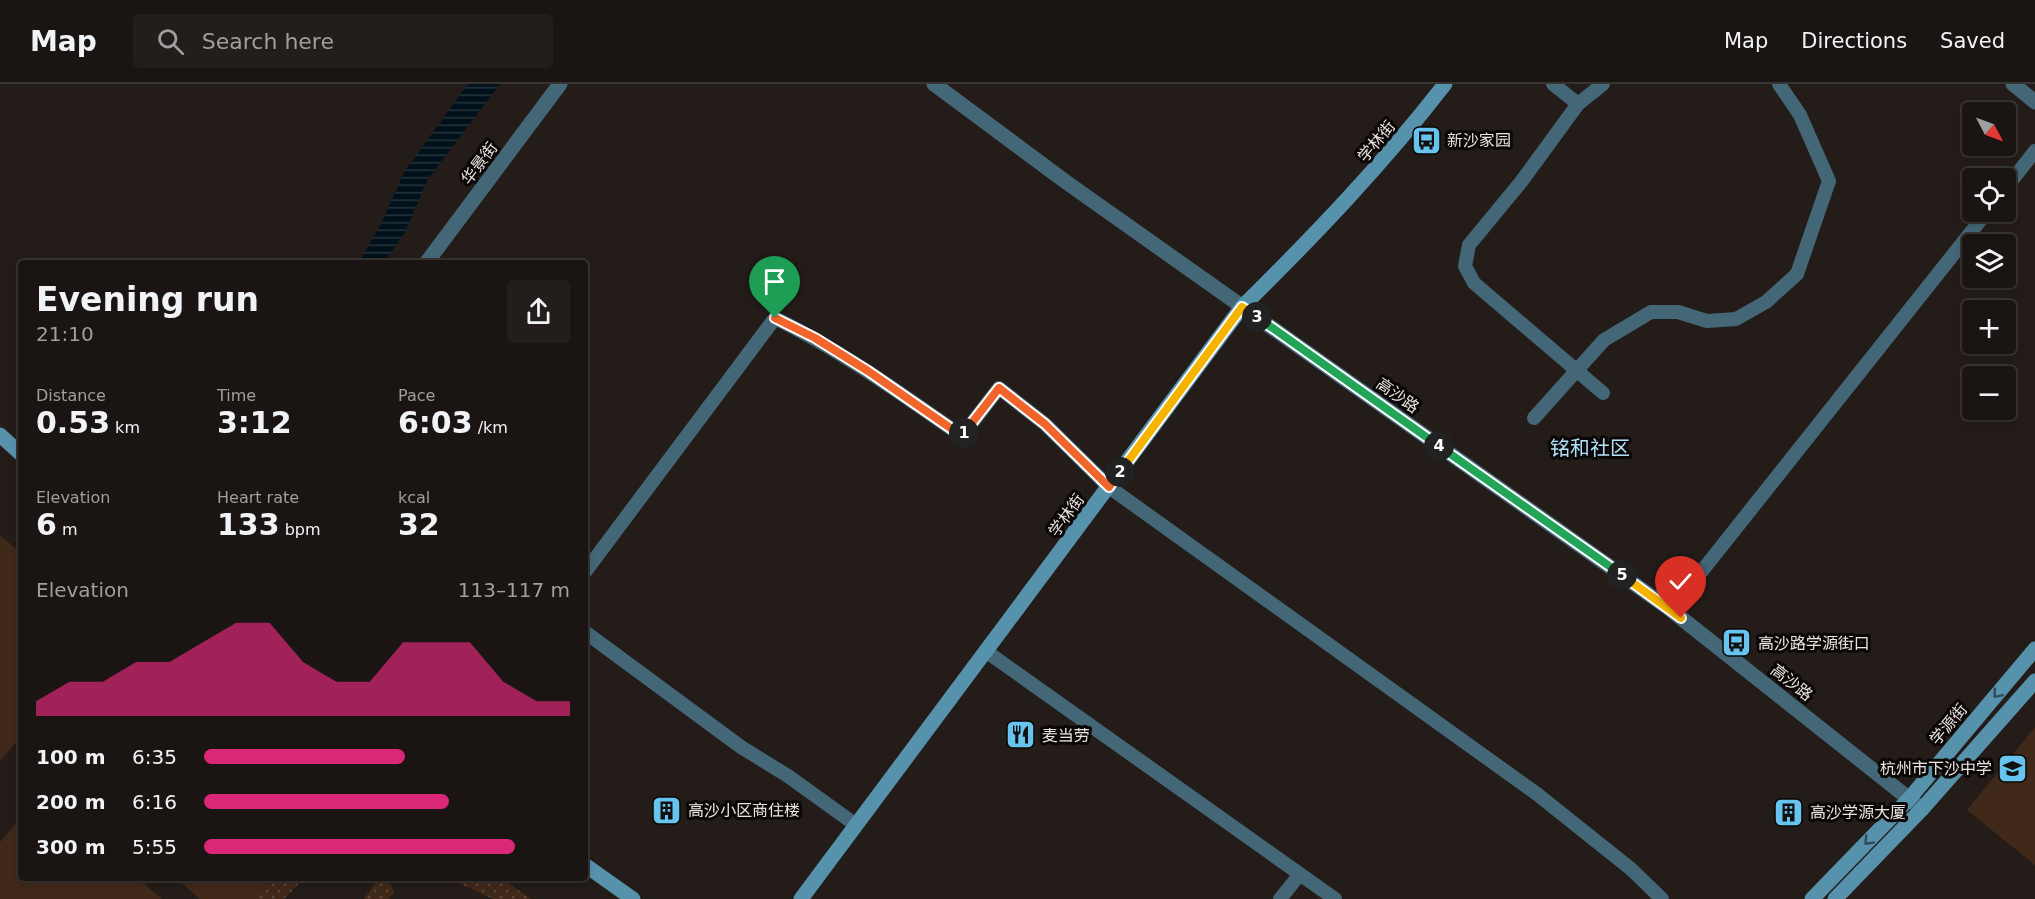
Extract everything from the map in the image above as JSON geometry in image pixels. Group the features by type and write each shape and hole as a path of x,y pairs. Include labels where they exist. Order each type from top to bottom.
{"main road":[{"name":"学林街","path":"801,899 1242,307 1317,233 1368,178 1445,84"},
{"path":"0,435 18,451"},
{"name":"学源街","path":"1812,899 1909,799 2035,649"},
{"path":"1835,899 1922,809 2035,681"},
{"path":"588,867 633,899"}],"street":[{"name":"华景街","path":"428,260 560,84"},
{"name":"高沙路","path":"934,84 1066,182 1671,610 1922,809"},
{"path":"1553,84 1578,104"},
{"path":"1603,84 1578,104 1521,182 1469,245 1465,266 1474,282 1603,393"},
{"path":"1534,418 1575,369 1604,340 1651,312 1678,312 1707,321 1736,319 1766,302 1797,274 1829,181 1800,115 1779,84"},
{"path":"2013,84 2035,102"},
{"path":"2016,176 2035,151"},
{"path":"1671,610 1979,222"},
{"path":"588,568 775,318 815,338 868,371 962,436 999,388 1045,424 1109,487 1538,794 1630,869 1662,899"},
{"path":"588,634 741,747 789,776 856,825"},
{"path":"987,652 1335,899"},
{"path":"1280,899 1300,874"}],"shaded area":[{"path":"0,535 18,550 18,740 0,761"},
{"name":"杭州市下沙中学","path":"2035,727 2035,865 1967,810"},
{"path":"18,821 18,881 141,881 162,899 0,899 0,842"},
{"path":"179,881 268,881 252,899 200,899"},
{"path":"268,881 301,881 284,899 252,899"},
{"path":"377,881 389,881 394,892 389,899 364,899"},
{"path":"450,881 505,881 531,899 493,899"}],"water":[{"path":"468,84 500,84 428,179 404,234 385,260 360,260 379,228 405,171"}],"place":[{"name":"新沙家园","path":"1426,140"},
{"name":"高沙路学源街口","path":"1737,643"},
{"name":"麦当劳","path":"1021,735"},
{"name":"杭州市下沙中学","path":"2013,768"},
{"name":"高沙小区商住楼","path":"667,810"},
{"name":"高沙学源大厦","path":"1789,812"}],"district":[{"name":"铭和社区","path":"1590,448"}],"route":[{"path":"775,318 815,338 868,371 962,436 999,388 1045,424 1109,487 1242,307 1681,618"}]}
